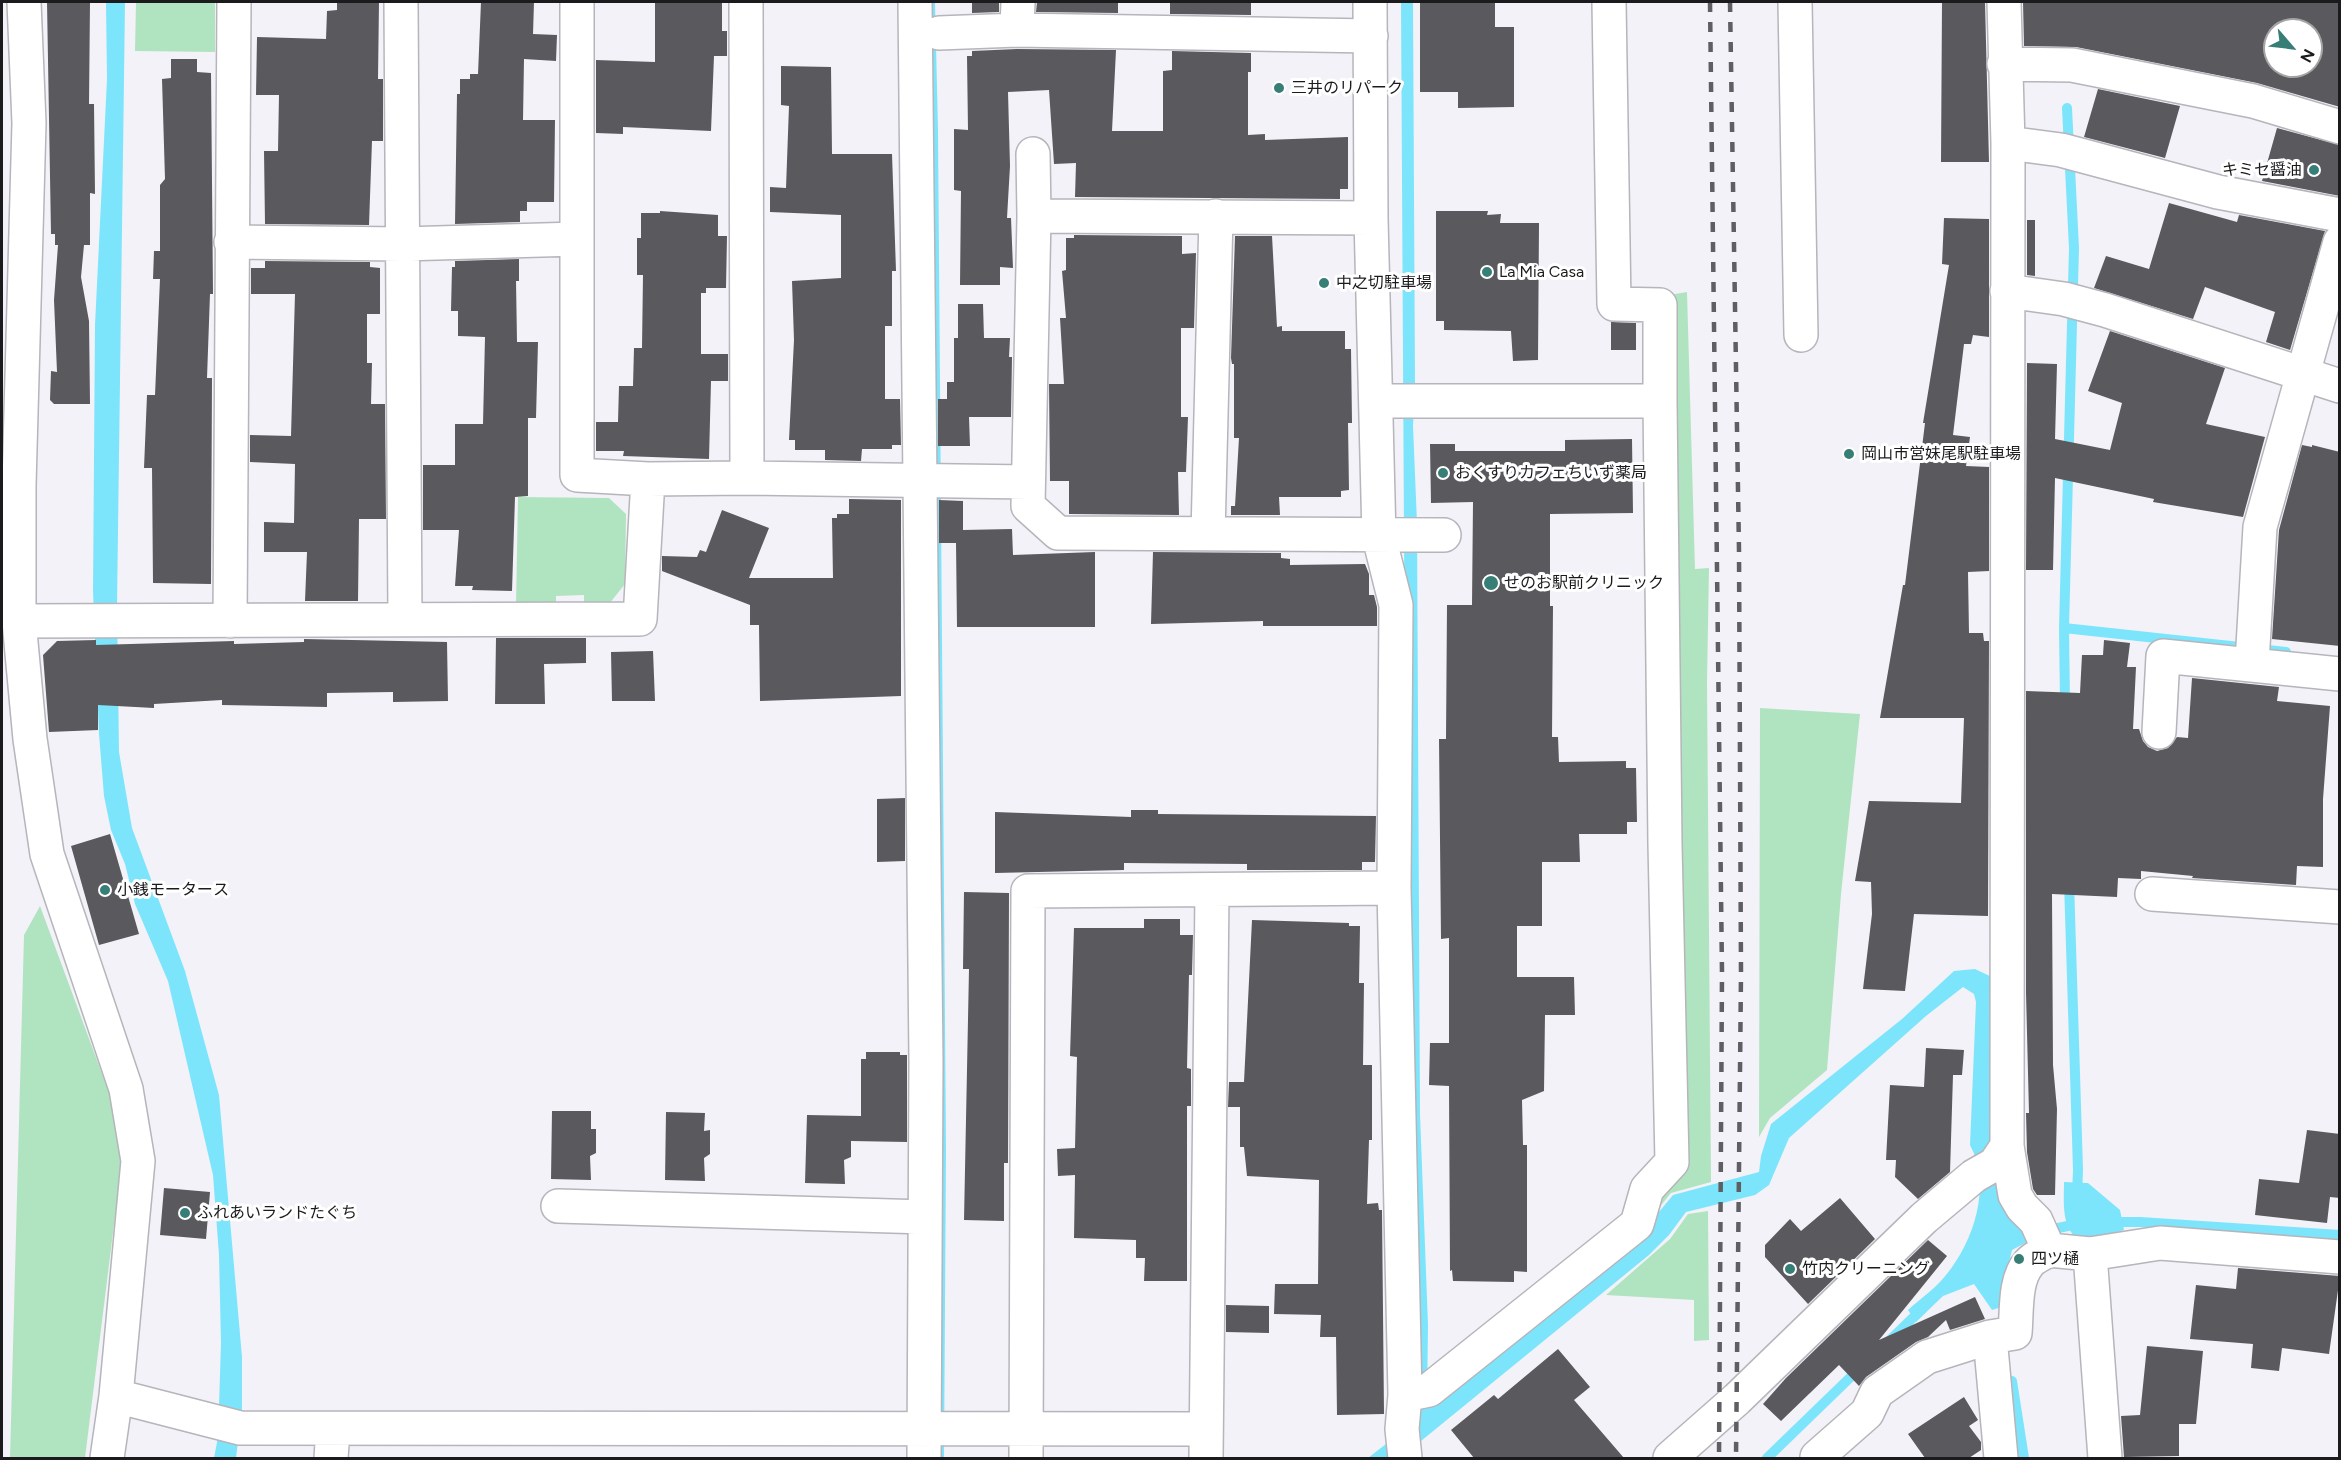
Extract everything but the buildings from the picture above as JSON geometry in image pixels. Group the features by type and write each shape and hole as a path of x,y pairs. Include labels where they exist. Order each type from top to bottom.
{"street":[{"path":"24,2 14,93 13,312 19,621 16,739 47,854 126,1089 138,1161 117,1396 107,1458"},
{"path":"230,621 234,2"},
{"path":"401,2 405,618"},
{"path":"577,2 577,475 648,479 1028,482"},
{"path":"746,2 747,478"},
{"path":"915,2 930,480 925,1216 931,1437"},
{"path":"1370,2 1371,218 1398,401 1411,536 1396,605 1405,675 1394,888 1414,1393 1404,1448"},
{"path":"1414,1393 1638,1224 1647,1188 1672,1162 1665,844 1660,305 1614,304 1609,2"},
{"path":"1795,2 1801,335"},
{"path":"2004,2 2007,291 1992,1162 2043,1237 2090,1254 2160,1243 2340,1257"},
{"path":"939,33 1017,16 1371,36"},
{"path":"2004,64 2072,65 2253,101 2340,127"},
{"path":"2007,143 2067,152 2218,192 2340,215"},
{"path":"1033,154 1034,216 1028,506 1058,533 1411,536"},
{"path":"1034,216 1371,218"},
{"path":"1208,534 1216,216"},
{"path":"231,242 402,244 578,239"},
{"path":"2253,653 2260,526 2340,242"},
{"path":"2007,291 2072,302 2340,386"},
{"path":"1398,401 1660,401"},
{"path":"19,621 640,619 648,479"},
{"path":"2159,732 2163,656 2253,653 2340,674"},
{"path":"1026,1444 1029,891 1394,888"},
{"path":"117,1396 227,1425 332,1444 931,1437 1026,1444 1206,1444 1212,891"},
{"path":"2152,894 2340,907"},
{"path":"1670,1458 1737,1399 1924,1218 1992,1162"},
{"path":"558,1206 925,1216"},
{"path":"1817,1457 1867,1413 1877,1392 1927,1357 1990,1336 2015,1333 2018,1296 2024,1271 2043,1237"},
{"path":"2090,1254 2105,1458"},
{"path":"1990,1336 2001,1458"}],"green space":[{"path":"136,2 215,2 215,52 135,51"},
{"path":"1687,292 1695,569 1709,568 1707,682 1711,1182 1671,1193 1645,1225 1653,1202 1686,1163 1686,1032 1669,295"},
{"path":"518,497 609,498 626,514 625,584 609,604 584,605 584,595 556,596 556,605 516,605"},
{"path":"1760,708 1860,714 1841,894 1827,1070 1770,1118 1759,1137"},
{"path":"40,906 125,1136 85,1458 10,1458 24,935"},
{"path":"1708,1211 1709,1340 1694,1341 1694,1300 1606,1295 1670,1239 1688,1214"}],"water":[{"path":"106,2 125,2 117,606 119,752 132,828 185,971 219,1095 242,1357 242,1408 236,1458 214,1458 218,1437 221,1343 219,1255 213,1175 168,981 135,904 125,864 111,830 104,796 93,591 95,325 107,79"},
{"path":"927,2 935,2 938,130 946,1150 944,1458 934,1458"},
{"path":"1401,2 1413,2 1415,384 1413,426 1417,523 1420,1114 1428,1325 1427,1403 1640,1235 1673,1195 1759,1172 1761,1156 1771,1124 1902,1019 1954,971 1975,969 1994,978 1997,1119 1990,1139 1998,1182 2027,1242 2012,1250 2006,1274 2005,1306 1992,1310 1974,1284 1943,1296 1916,1322 1908,1310 1938,1284 1956,1261 1972,1230 1977,1213 1979,1178 1970,1145 1976,1002 1974,994 1963,987 1926,1016 1789,1138 1769,1185 1755,1195 1686,1212 1669,1235 1649,1255 1421,1441 1395,1458 1368,1458 1409,1426"},
{"path":"2064,1182 2088,1183 2120,1210 2124,1230 2091,1240 2078,1240 2066,1221"}],"waterway":[{"path":"2065,704 2064,628 2074,248 2067,108"},
{"path":"2064,628 2286,652"},
{"path":"2069,882 2077,1196"},
{"path":"2109,1222 2340,1235"},
{"path":"2044,1231 2082,1223"},
{"path":"1890,1340 1922,1309"},
{"path":"1767,1458 1861,1367"},
{"path":"2012,1381 2024,1458"}],"railway":[{"path":"1710,2 1722,973 1719,1458"},
{"path":"1730,2 1739,550 1741,974 1736,1458"}],"place":[{"name":"三井のリパーク","path":"1279,88"},
{"name":"キミセ醤油","path":"2314,170"},
{"name":"La Mia Casa","path":"1487,272"},
{"name":"中之切駐車場","path":"1324,283"},
{"name":"岡山市営妹尾駅駐車場","path":"1849,454"},
{"name":"おくすりカフェちいず薬局","path":"1443,473"},
{"name":"せのお駅前クリニック","path":"1491,583"},
{"name":"小銭モータース","path":"105,890"},
{"name":"ふれあいランドたぐち","path":"185,1213"},
{"name":"四ツ樋","path":"2019,1259"},
{"name":"竹内クリーニング","path":"1790,1269"}]}
